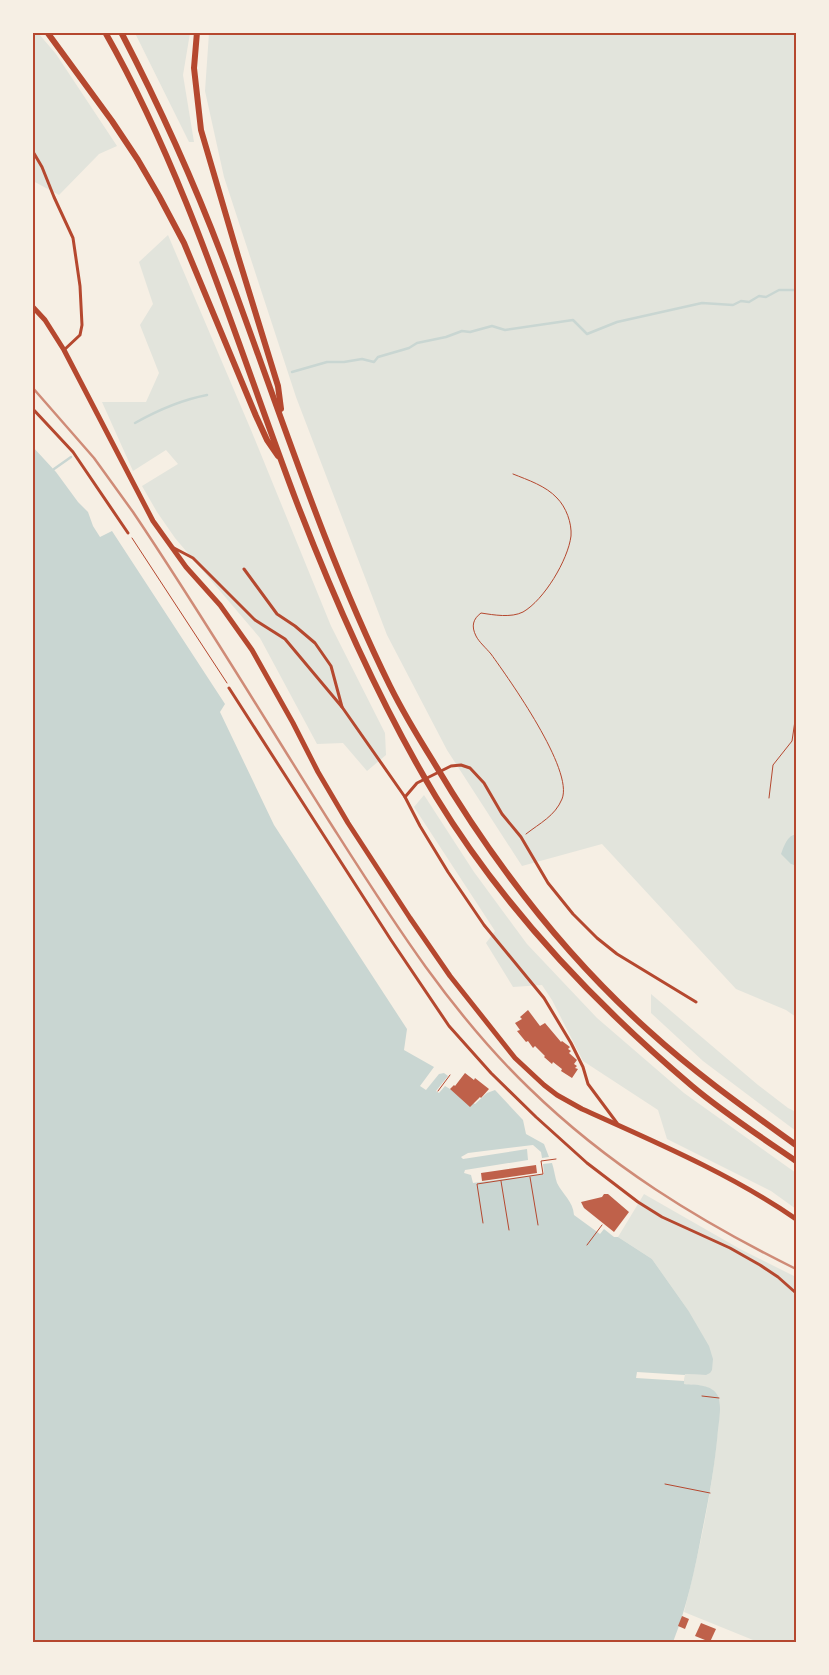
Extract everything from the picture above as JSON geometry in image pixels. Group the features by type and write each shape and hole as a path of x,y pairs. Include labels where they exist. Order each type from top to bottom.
{"highway":[{"path":"47,32 138,160 184,242 266,440 284,466"},
{"path":"105,32 154,129 190,211 326,577 350,632 391,716 437,798 489,874 528,923 623,1025 694,1088 796,1161"},
{"path":"121,32 150,88 184,163 224,261 321,524 357,614 391,689 430,758 489,850 533,908 604,988 695,1071 796,1145"},
{"path":"197,32 194,68 201,130 278,386 283,423"}],"main road":[{"path":"32,306 45,320 64,350 152,520 186,567 220,604 252,650 318,772 364,850 444,968 515,1058 557,1095 739,1185 796,1219"}],"street":[{"path":"32,150 42,167 73,238 80,286 82,325 80,335 64,350"},
{"path":"32,408 73,452 128,533"},
{"path":"170,546 193,558 254,620 285,639 342,707 405,797 448,872 484,925 544,998 571,1043 588,1084 619,1126"},
{"path":"244,569 277,614 315,643 332,666 342,707"},
{"path":"229,688 448,1026 491,1073 587,1163 638,1202 760,1265 778,1277 796,1293"},
{"path":"405,797 417,783 451,766 461,765 470,768 484,783 502,814 522,837 548,883 573,914 597,938 617,954 696,1002"}],"path":[{"path":"513,474 542,486 556,497 566,511 570,522 571,536 566,554 555,579 540,597 522,612 507,615 481,613 475,618 473,624 476,636 489,651 536,721 560,771 563,798 554,814 522,837"},
{"path":"128,533 225,678 229,688"},
{"path":"769,798 773,765 792,741 796,714"},
{"path":"438,1091 450,1075"},
{"path":"483,1223 477,1184 542,1174 541,1160 556,1159"},
{"path":"530,1176 538,1225"},
{"path":"501,1180 509,1230"},
{"path":"587,1245 602,1226"},
{"path":"702,1396 719,1398"},
{"path":"665,1484 710,1492"}],"shaded area":[{"path":"32,33 38,33 56,54 117,146 99,154 59,195 33,181"},
{"path":"135,33 190,33 183,75 194,142 189,142"},
{"path":"209,33 796,33 796,834 792,835 791,864 796,866 796,1017 786,1010 736,989 602,844 522,866 447,750 387,635 296,397 224,177 205,91"},
{"path":"168,235 251,430 331,626 385,733 386,755 367,771 343,743 317,744 260,638 175,538 157,512 142,486 178,464 166,450 133,471 102,402 146,402 159,373 140,325 153,304 139,262"},
{"path":"32,446 88,512 93,526 100,537 112,531 225,704 220,712 274,825 407,1029 404,1050 434,1067 420,1086 426,1090 439,1074 444,1073 448,1076 436,1091 439,1093 445,1086 475,1104 487,1093 495,1090 523,1120 526,1134 544,1144 549,1157 542,1158 541,1152 533,1145 468,1153 461,1157 463,1159 527,1149 528,1160 465,1170 464,1173 471,1175 473,1183 544,1174 543,1164 552,1163 557,1183 570,1202 574,1215 600,1234 604,1229 652,1259 688,1310 709,1346 713,1359 710,1373 706,1375 685,1374 684,1384 708,1387 715,1392 720,1404 720,1413 712,1481 696,1560 686,1602 673,1642 33,1642"},
{"path":"424,795 474,872 527,944 597,1018 684,1093 796,1173 796,1209 771,1191 667,1139 658,1110 583,1061 552,1000 542,985 513,987 486,943 495,931 414,807"},
{"path":"796,834 796,866 791,864 781,854 788,839"},
{"path":"651,994 758,1085 796,1112 796,1131 703,1061 651,1013"},
{"path":"644,1194 740,1249 796,1277 796,1642 758,1642 684,1612 709,1497 716,1451 720,1404 716,1393 712,1390 703,1386 684,1384 685,1374 706,1375 688,1310 652,1259 618,1237"}],"pier":[{"path":"637,1372 685,1375 684,1381 636,1378"}],"building":[{"path":"528,1010 540,1026 545,1023 561,1042 570,1047 568,1049 571,1051 569,1053 577,1060 574,1064 577,1066 575,1068 578,1069 572,1078 561,1071 562,1069 553,1062 552,1064 535,1046 533,1048 517,1031 520,1030 515,1023 522,1019 520,1017"},
{"path":"465,1073 489,1089 470,1107 450,1089 455,1086"},
{"path":"536,1165 537,1173 482,1181 481,1173"},
{"path":"604,1194 608,1194 629,1212 614,1232 584,1208 581,1202 602,1197"},
{"path":"682,1616 689,1619 685,1629 678,1626"},
{"path":"701,1623 716,1629 710,1642 695,1636"}],"waterway":[{"path":"292,372 327,362 362,359 374,362 378,357 409,348 417,343 446,337 462,331 470,332 492,326 505,330 573,320 587,334 617,322 702,303 733,305 741,301 749,302 759,296 766,297 779,290 796,290"},
{"path":"135,423 170,406 207,395"},
{"path":"54,469 71,457"}],"railway":[{"path":"32,387 94,458 133,512 397,926 472,1027 529,1088 559,1116 622,1166 655,1189 724,1231 796,1269"}]}
